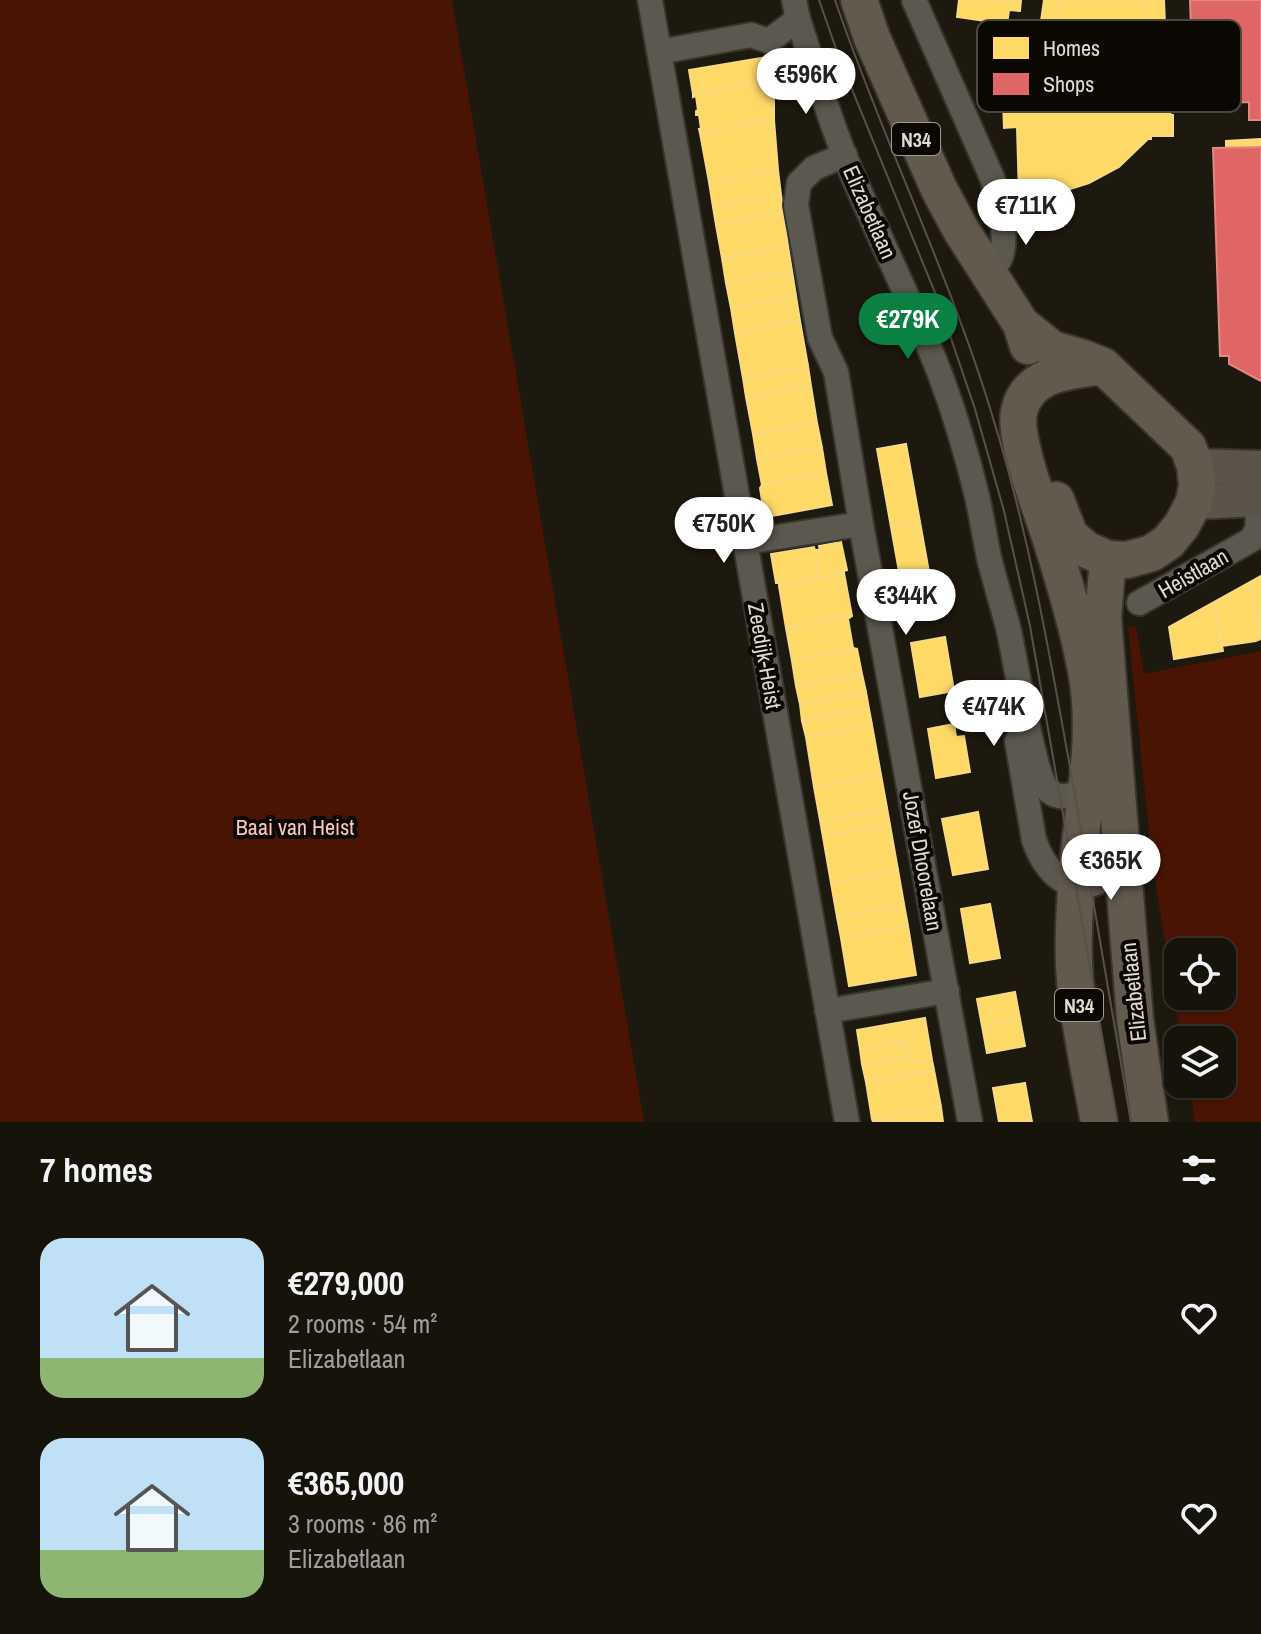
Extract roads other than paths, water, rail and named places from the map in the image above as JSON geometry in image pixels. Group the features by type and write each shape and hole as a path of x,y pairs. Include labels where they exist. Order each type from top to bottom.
{"main road":[{"name":"N34","path":"859,0 872,38 939,189 1021,324 1052,349 1103,366 1188,447 1195,466"},
{"name":"N34","path":"1021,324 1037,383 1025,396 1019,410 1018,426 1087,673 1091,760 1076,886 1074,942 1076,989 1099,1122"},
{"path":"1037,383 1054,374 1103,366"},
{"path":"1029,473 1049,481 1070,536 1087,550 1108,559 1127,560 1152,553 1168,542 1182,525 1194,502 1197,485 1195,466 1260,489"},
{"path":"1194,502 1260,489"},
{"name":"Elizabetlaan","path":"1108,559 1103,617 1135,1019 1150,1122"}],"street":[{"name":"Zeedijk-Heist","path":"650,0 847,1122"},
{"path":"914,0 993,180 1002,222 1002,246 998,263 987,272"},
{"path":"659,52 751,35 769,41 796,9"},
{"name":"Elizabetlaan","path":"796,9 845,155 901,280 940,375 960,435 1009,630 1040,776 1045,787 1060,796 1075,795 1087,785"},
{"name":"Jozef Dhoorelaan","path":"845,155 814,168 799,183 796,205 820,338 836,372 970,1122"},
{"name":"Heistlaan","path":"1139,603 1251,540 1257,530 1260,489"},
{"path":"745,542 861,524"},
{"name":"Elizabetlaan","path":"990,561 998,632 1034,840 1045,866 1056,877 1076,886"},
{"path":"1076,886 1105,879 1122,862"},
{"path":"827,1011 947,991"}],"tram line":[{"path":"819,0 840,60 938,300 975,409 1004,511 1030,626 1117,1122"},
{"path":"835,0 957,312 1006,464 1030,558 1049,652 1131,1122"}],"park label":[{"name":"Baai van Heist","path":"295,827"}]}
